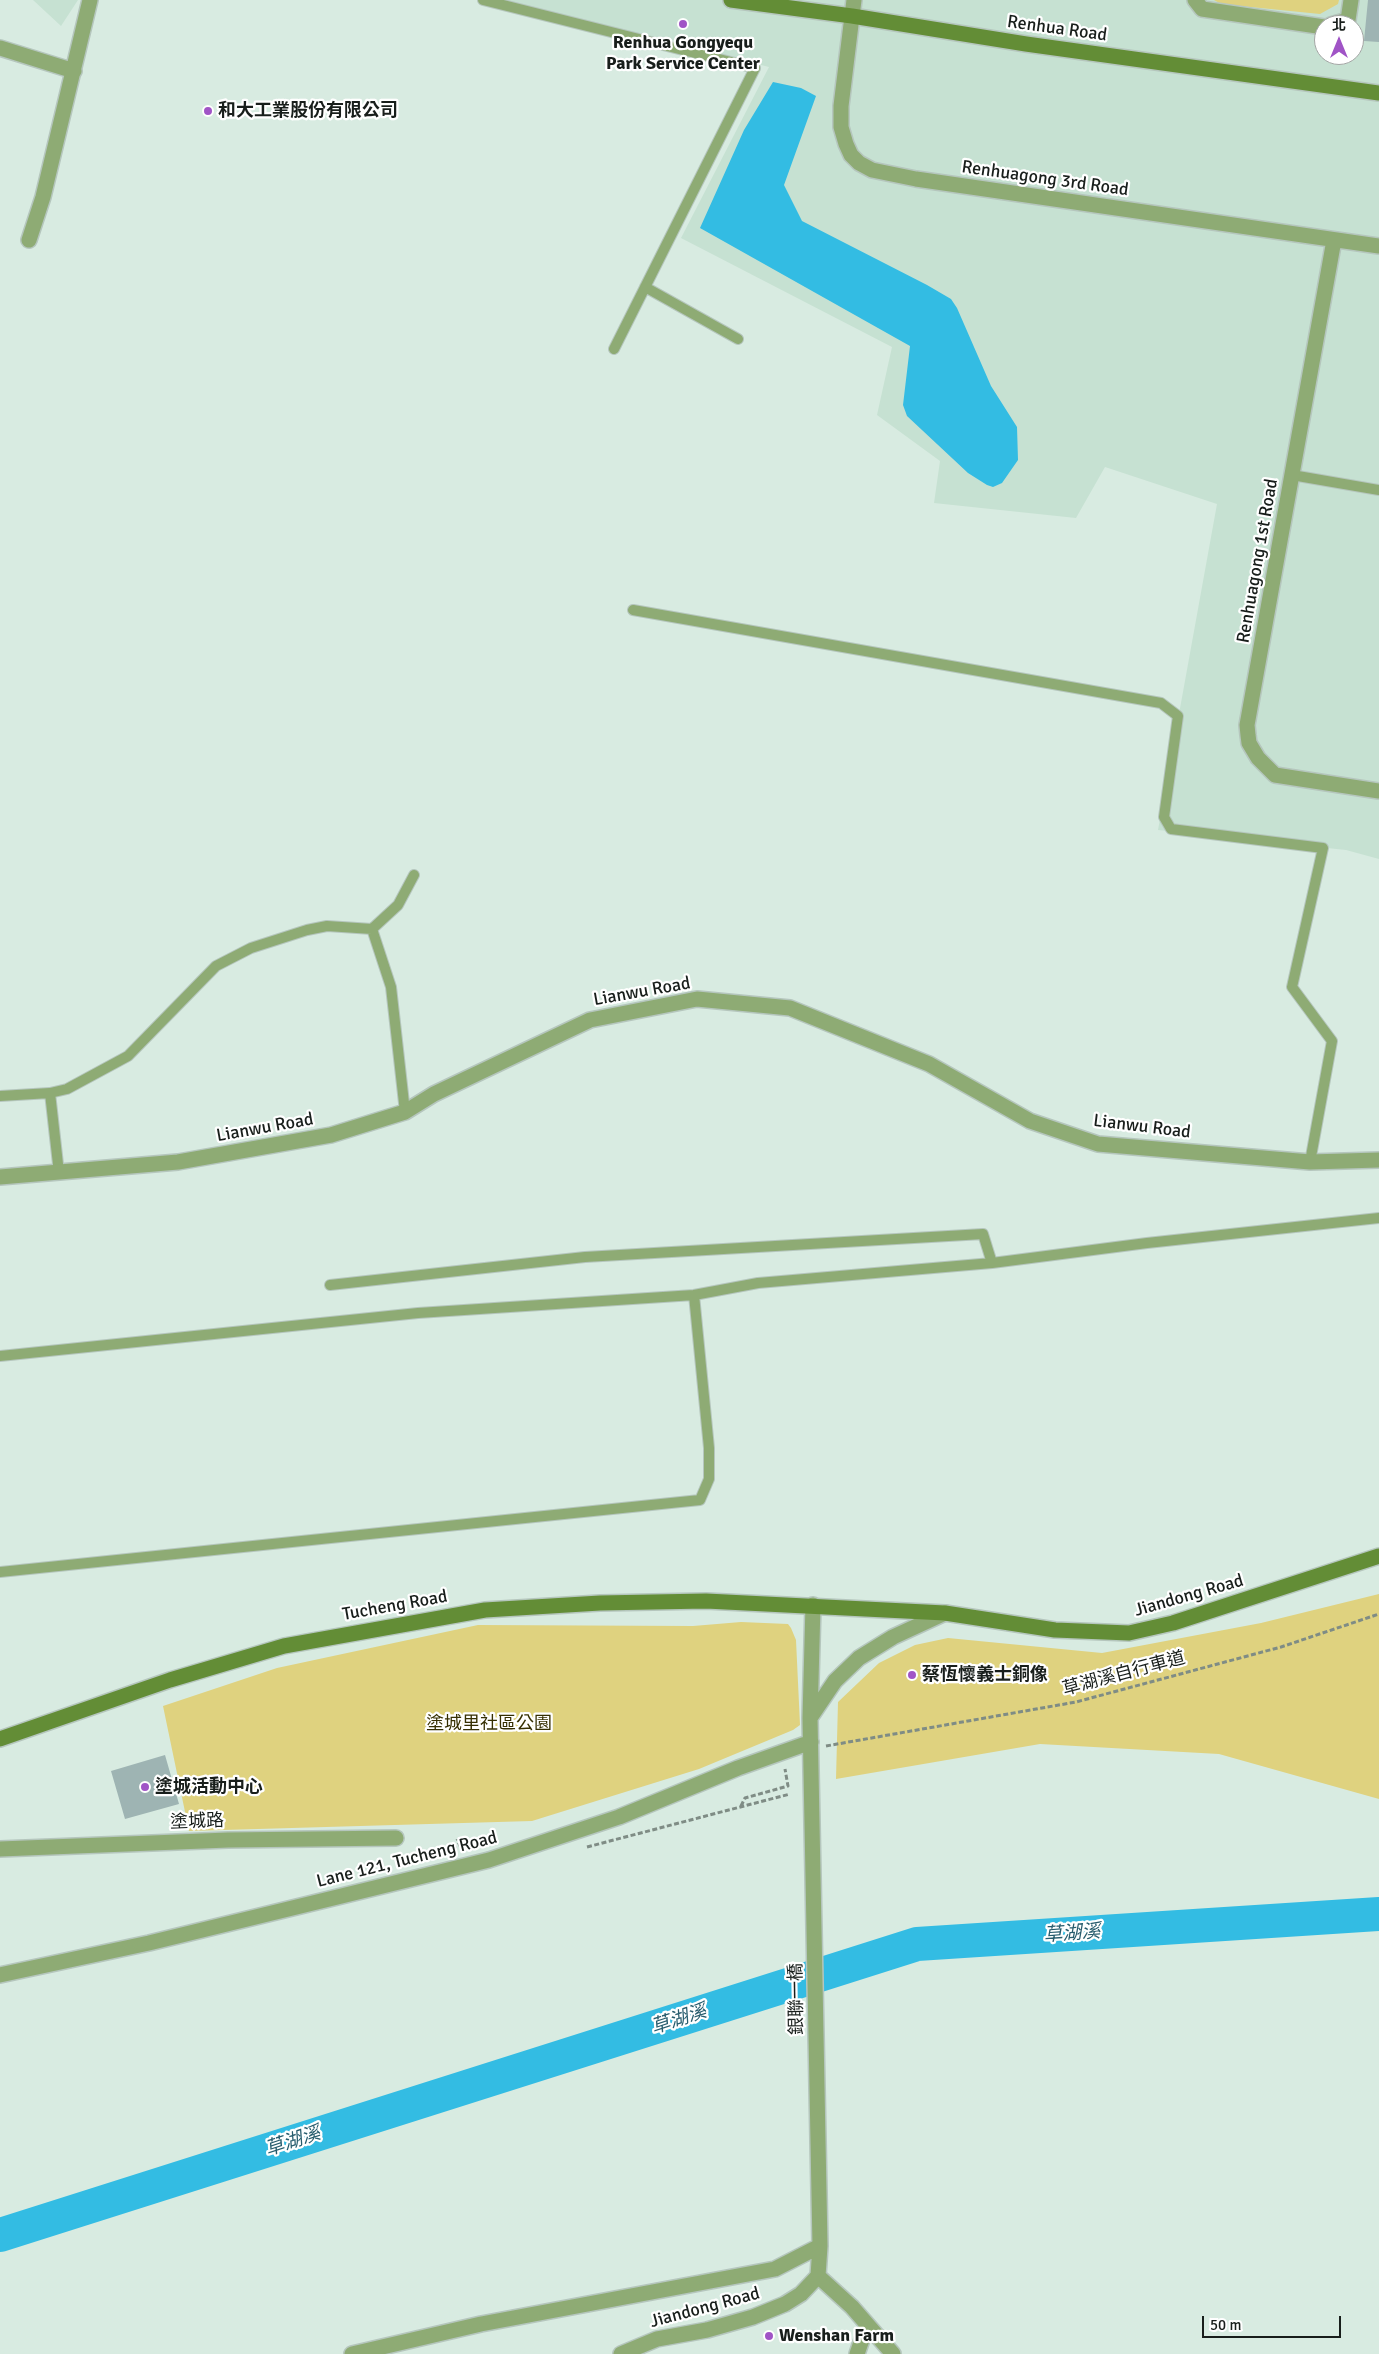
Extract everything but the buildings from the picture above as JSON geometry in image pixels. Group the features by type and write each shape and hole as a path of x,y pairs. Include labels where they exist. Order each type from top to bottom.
{"street":[{"path":"29,240 43,196 90,0"},
{"name":"Renhua Road","path":"731,0 852,16 1026,44 1379,93"},
{"name":"Renhuagong 3rd Road","path":"854,0 841,106 841,126 846,144 852,155 859,163 872,170 925,180 1379,246"},
{"path":"1195,0 1202,9 1314,26"},
{"path":"1349,15 1351,0"},
{"path":"0,48 74,71"},
{"name":"Renhuagong 1st Road","path":"1334,240 1247,725 1249,743 1258,758 1275,775 1379,791"},
{"name":"Lianwu Road","path":"0,1177 178,1162 331,1135 405,1112 434,1094 590,1020 697,1000 790,1008 929,1064 1030,1121 1098,1144 1310,1162 1379,1160"},
{"name":"Jiandong Road","path":"813,1605 945,1613 1055,1630 1129,1633 1173,1623 1379,1556"},
{"name":"Tucheng Road","path":"0,1739 170,1680 284,1646 435,1617 485,1610 600,1602 706,1601 813,1605"},
{"path":"812,1747 810,1718 813,1605"},
{"path":"810,1718 835,1681 858,1658 893,1637 945,1613"},
{"name":"Lane 121, Tucheng Road","path":"0,1975 149,1943 488,1860 619,1817 738,1768 812,1747"},
{"name":"銀聯一橋","path":"812,1747 820,2246"},
{"name":"塗城路","path":"0,1849 228,1840 396,1838"},
{"path":"820,2246 818,2276 852,2307 894,2354"},
{"path":"352,2354 481,2324 775,2269 820,2246"},
{"name":"Jiandong Road","path":"621,2354 657,2339 707,2330 753,2317 785,2304 801,2294 818,2276"},
{"path":"857,2354 867,2325"}],"lane":[{"path":"483,0 756,68 614,349"},
{"path":"645,287 738,339"},
{"path":"1292,475 1379,490"},
{"path":"634,610 1161,704 1178,716 1164,817 1171,829 1323,848 1292,987 1332,1041 1310,1162"},
{"path":"0,1096 67,1090 128,1056 216,966 251,948 307,930 328,926 372,930 398,905 414,875"},
{"path":"372,930 391,987 405,1112"},
{"path":"50,1093 59,1173"},
{"path":"0,1356 418,1313 694,1294 758,1282 992,1263 1147,1243 1379,1218"},
{"path":"330,1285 585,1257 983,1234 992,1263"},
{"path":"0,1572 700,1500 709,1479 709,1448 694,1294"}],"path":[{"name":"草湖溪自行車道","path":"812,1747 1076,1702 1281,1647 1379,1614"},
{"path":"740,1806 745,1798 788,1786 784,1765"},
{"path":"445,1861 442,1851 460,1846 457,1839"}],"shaded area":[{"path":"33,0 78,0 61,26"},
{"path":"484,0 1379,0 1379,859 1346,850 1158,830 1217,504 1105,467 1076,518 934,503 940,461 877,415 892,347 681,238 769,67 680,44 510,9"}],"green space":[{"path":"1214,0 1339,0 1338,4 1320,14 1221,4"},
{"path":"1379,1594 1379,1799 1219,1754 1040,1744 836,1779 838,1702 879,1663 915,1645 948,1638 1102,1653 1261,1623"},
{"name":"塗城里社區公園","path":"741,1622 788,1624 791,1628 796,1640 800,1725 793,1730 699,1769 532,1821 189,1831 163,1706 277,1668 478,1625 693,1626"}],"water":[{"path":"773,82 801,88 816,96 784,185 802,221 927,285 951,299 957,308 991,386 1017,427 1018,460 1002,483 993,487 968,473 907,416 903,405 910,346 700,228 744,130"}],"waterway":[{"name":"草湖溪","path":"0,2235 917,1944 1379,1914"}],"place":[{"name":"Renhua Gongyequ Park Service Center","path":"683,24"},
{"name":"和大工業股份有限公司","path":"208,111"},
{"name":"蔡恆懷義士銅像","path":"912,1675"},
{"name":"塗城活動中心","path":"145,1787"},
{"name":"Wenshan Farm","path":"769,2336"}]}
